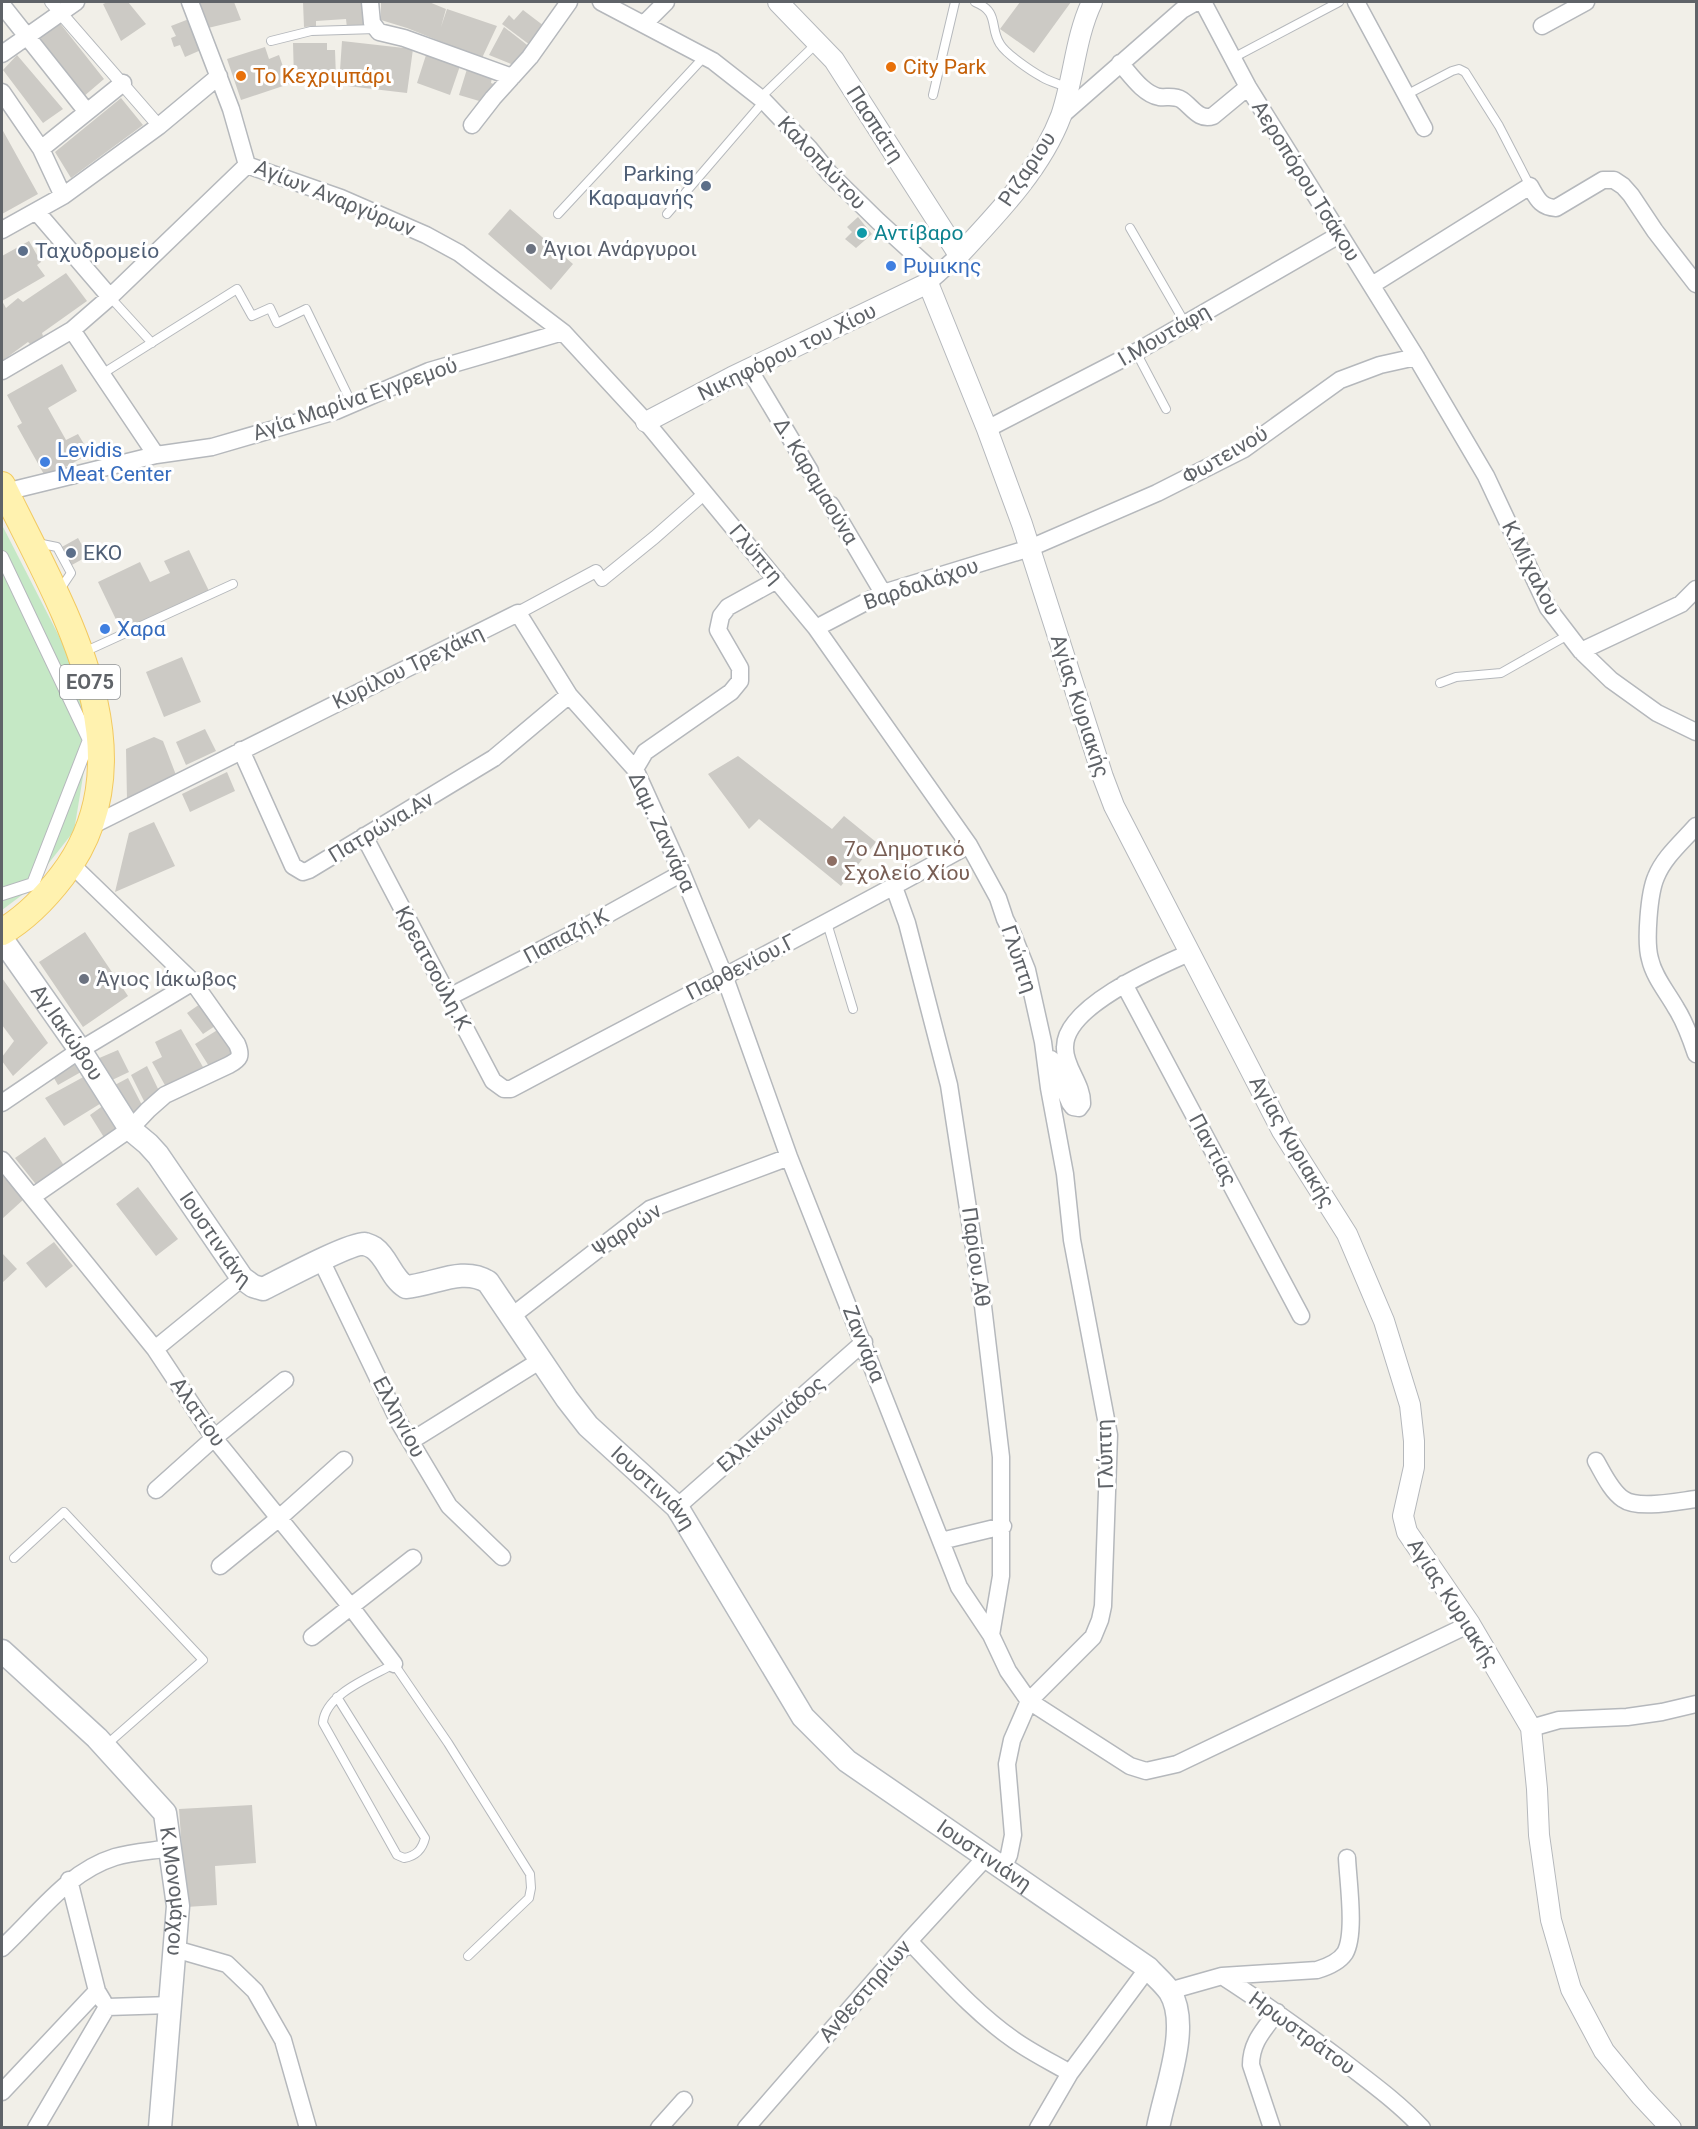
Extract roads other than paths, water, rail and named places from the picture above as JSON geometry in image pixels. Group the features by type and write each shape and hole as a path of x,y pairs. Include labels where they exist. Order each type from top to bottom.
{"main road":[{"name":"ΕΟ75","path":"2,932 12,926 54,886 84,842 91,826 98,795 100,765 99,730 81,653 3,488"},
{"name":"Αγ.Ιακώβου","path":"2,939 80,1050 130,1130"},
{"name":"Ιουστινιάνη","path":"130,1130 158,1155 242,1278 253,1286 263,1288 321,1260 365,1244 374,1248 384,1258 399,1283 406,1287 459,1276 480,1276 488,1282 588,1426 677,1507 803,1717 848,1761 1148,1968 1169,1991"},
{"name":"Κ.Μονομάχου","path":"2,1651 105,1746 165,1813 178,1906 160,2127"},
{"path":"1158,2127 1178,2032 1176,2006 1169,1991"}],"street":[{"path":"2,54 26,36 55,7 76,2"},
{"name":"Αγίων Αναργύρων","path":"190,2 231,109 247,165 341,198 426,235 459,253 564,332"},
{"path":"370,2 372,23 379,32 404,38 512,77"},
{"path":"472,125 545,37 569,2"},
{"name":"Καλοπλύτου","path":"601,2 713,61 762,99 830,174 932,279 1030,548"},
{"path":"644,24 666,2"},
{"name":"Πασπάτη","path":"778,2 834,60 959,255"},
{"name":"Ριζαριου","path":"959,255 1006,204 1047,147 1061,116 1083,21 1092,2"},
{"path":"1061,116 1182,10 1196,2"},
{"name":"Αεροπόρου Τσάκου","path":"1203,2 1248,87 1416,357"},
{"path":"1356,2 1424,128"},
{"path":"1542,26 1586,2"},
{"path":"2,5 87,112"},
{"path":"55,7 159,126"},
{"path":"1120,63 1143,88 1153,95 1180,99 1201,116 1207,118 1213,116 1248,87"},
{"path":"2,230 63,196 159,126 219,76"},
{"path":"41,149 123,83"},
{"path":"2,92 41,149 63,196"},
{"path":"2,371 72,330 110,297 247,165"},
{"path":"1372,285 1530,186 1540,204 1546,208 1556,208 1603,180 1614,180 1627,190 1696,284"},
{"path":"36,211 110,297"},
{"name":"Ι.Μουτάφη","path":"987,429 1136,352 1339,235"},
{"path":"932,279 959,255"},
{"name":"Νικηφόρου του Χίου","path":"646,422 932,279"},
{"path":"72,330 156,455"},
{"name":"Αγία Μαρίνα Εγγρεμού","path":"3,488 156,455 212,447 336,411 429,372 564,332"},
{"name":"Γλύπτη","path":"564,332 646,422 816,628 969,845 998,898 1023,962 1043,1042 1065,1174 1072,1240 1109,1435 1103,1606 1100,1620 1089,1642 1029,1701"},
{"name":"Φωτεινού","path":"1030,548 1157,493 1244,449 1340,380 1380,365 1416,357"},
{"name":"Κ.Μίχαλου","path":"1416,357 1486,476 1540,594 1568,635 1611,680 1657,713 1696,732"},
{"name":"Δ. Καραμαούνα","path":"749,369 810,471"},
{"name":"Κυρίλου Τρεχάκη","path":"91,826 518,613 596,571 602,580 656,537 705,493"},
{"name":"Δ. Καραμαούνα","path":"831,506 882,593"},
{"name":"Βαρδαλάχου","path":"816,628 882,593 1030,548"},
{"name":"Αγίας Κυριακής","path":"1030,548 1114,806 1282,1131 1347,1234 1380,1310 1410,1405 1414,1467 1403,1516 1407,1533 1470,1624 1531,1728"},
{"path":"2,557 89,740 33,884 2,894"},
{"path":"635,769 645,752 731,692 740,681 740,668 718,630 721,616 728,607 777,580"},
{"path":"1581,651 1681,604 1696,589"},
{"name":"Δαμ. Ζαννάρα","path":"518,613 569,695 635,769 682,873 724,975"},
{"name":"Πατρώνα.Αν","path":"241,750 293,866 303,872 494,758 569,695"},
{"path":"1696,826 1670,855 1656,877 1649,913 1648,936 1650,960 1660,983 1676,1008 1696,1054"},
{"name":"Κρεατσούλη.Κ","path":"364,836 493,1082 504,1089 511,1089"},
{"name":"Παρθενίου.Γ","path":"511,1089 724,975 827,923 969,845"},
{"path":"32,1197 130,1130 165,1095 239,1059 240,1054 237,1044 193,982 71,864"},
{"name":"Παπαζή.Κ","path":"449,997 574,933 682,873"},
{"name":"Παρίου.Αθ","path":"894,887 910,934 949,1085 986,1329 1001,1457 1003,1526 1001,1576 991,1635"},
{"path":"1043,1042 1070,1103 1073,1107 1079,1108 1082,1101 1081,1091 1064,1050 1069,1033 1088,1009 1124,984 1189,953"},
{"name":"Ζαννάρα","path":"724,975 789,1157 959,1587 991,1635 1008,1671 1029,1701"},
{"path":"2,1103 80,1050 193,982"},
{"name":"Παντίας","path":"1124,984 1301,1316"},
{"name":"Ψαρρών","path":"513,1316 650,1209 789,1157"},
{"name":"Αλατίου","path":"2,1160 155,1349 214,1438 351,1606 394,1664"},
{"name":"Ελληνίου","path":"321,1260 400,1424 449,1506 502,1557"},
{"path":"155,1349 242,1278"},
{"name":"Ελλικωνιάδος","path":"677,1507 864,1342"},
{"path":"411,1441 541,1360"},
{"path":"156,1490 214,1438 285,1380"},
{"path":"220,1566 278,1519 344,1460"},
{"path":"1596,1461 1614,1490 1623,1499 1632,1503 1664,1503 1696,1499"},
{"path":"941,1541 1003,1526"},
{"path":"312,1637 413,1558"},
{"path":"995,1862 1009,1855 1013,1835 1007,1764 1012,1740 1029,1701 1130,1766 1146,1771 1178,1764 1470,1624"},
{"path":"1671,2127 1641,2096 1604,2051 1571,1989 1551,1920 1539,1835 1531,1728 1559,1720 1627,1717 1696,1704"},
{"path":"2,1948 69,1880 117,1856 170,1848"},
{"path":"1169,1991 1222,1976 1317,1970 1328,1967 1345,1953 1350,1926 1347,1858"},
{"name":"Ανθεστηρίων","path":"746,2127 909,1941 995,1862"},
{"path":"69,1880 97,1991 107,2007"},
{"path":"909,1941 990,2021 1015,2041 1070,2073"},
{"path":"175,1949 227,1964 255,1991 283,2040 308,2127"},
{"path":"1038,2127 1070,2073 1148,1968"},
{"name":"Ηρωστράτου","path":"1222,1976 1277,2012 1405,2109 1422,2127"},
{"path":"2,2092 97,1991"},
{"path":"107,2007 171,2005"},
{"path":"36,2127 107,2007"},
{"path":"1272,2127 1251,2065 1251,2054 1252,2046 1277,2012"},
{"path":"659,2127 684,2100"}],"lane":[{"path":"933,95 955,2"},
{"path":"975,2 993,17 1001,46 1042,77 1069,88"},
{"path":"1233,58 1339,2"},
{"path":"270,41 311,31 376,29"},
{"path":"668,214 762,99 817,43"},
{"path":"558,214 705,57"},
{"path":"1406,95 1452,71 1459,69 1466,72 1499,126 1530,186"},
{"path":"1130,228 1185,323"},
{"path":"102,375 237,289 252,316 270,308 277,323 306,309 352,404"},
{"path":"110,297 152,344"},
{"path":"1136,352 1166,409"},
{"name":"Δ. Καραμαούνα","path":"810,471 831,506"},
{"path":"81,653 233,584"},
{"path":"1440,683 1456,677 1502,673 1568,635"},
{"path":"827,923 853,1009"},
{"path":"14,1558 64,1512 203,1660 105,1746"},
{"path":"337,1697 425,1838 418,1853 411,1857 404,1858 393,1851 323,1723 328,1705 337,1697 394,1664 448,1743 530,1874 529,1898 468,1956"}],"place":[{"name":"City Park","path":"891,67"},
{"name":"Το Κεχριμπάρι","path":"241,76"},
{"name":"Parking Καραμανής","path":"706,186"},
{"name":"Αντίβαρο","path":"862,233"},
{"name":"Άγιοι Ανάργυροι","path":"531,249"},
{"name":"Ταχυδρομείο","path":"23,251"},
{"name":"Ρυμικης","path":"891,266"},
{"name":"Levidis Meat Center","path":"45,462"},
{"name":"EKO","path":"71,553"},
{"name":"Χαρα","path":"105,629"},
{"name":"7ο Δημοτικό Σχολείο Χίου","path":"832,861"},
{"name":"Άγιος Ιάκωβος","path":"84,979"}]}
